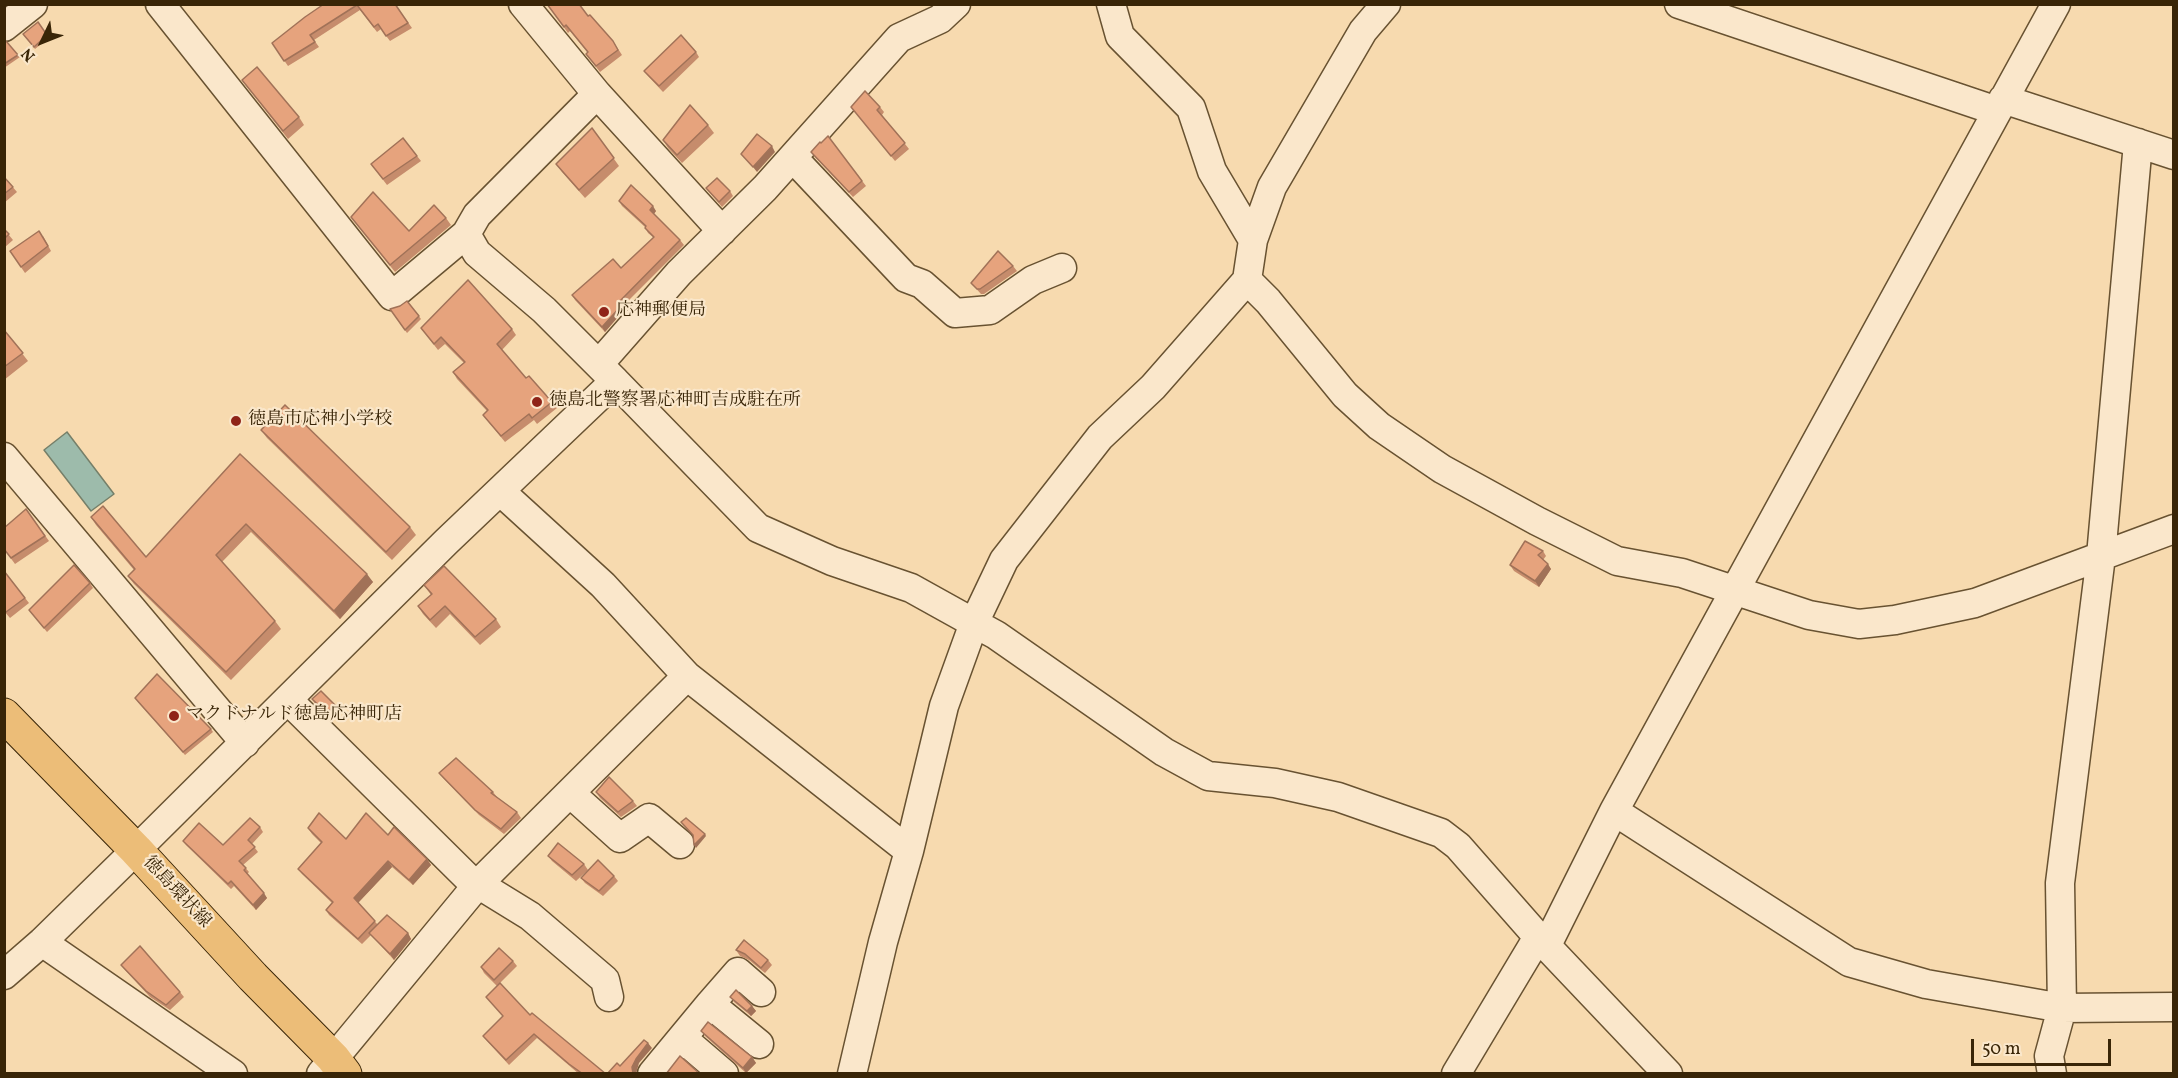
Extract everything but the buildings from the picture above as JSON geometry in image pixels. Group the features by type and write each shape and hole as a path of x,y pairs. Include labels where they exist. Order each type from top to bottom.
{"main road":[{"name":"徳島環状線","path":"4,715 136,850 254,977 333,1068"}],"street":[{"path":"4,27 33,4"},
{"path":"160,4 392,296 466,234 477,215 597,94"},
{"path":"524,4 597,94 722,231"},
{"path":"4,975 42,942 500,491 607,372 679,273 793,158 899,38 940,19 956,4"},
{"path":"1111,4 1120,36 1191,108 1212,171 1253,240"},
{"path":"852,1074 883,942 909,851 944,706 974,622 1004,560 1100,437 1153,387 1247,280 1253,240 1272,187 1363,31 1386,4"},
{"path":"1679,4 2000,105 2174,155"},
{"path":"1456,1074 1542,941 2056,4"},
{"path":"2052,1074 2049,1056 2062,1008 2060,883 2100,556 2138,143"},
{"path":"793,158 906,278 922,284 955,314 990,310 1033,280 1062,268"},
{"path":"466,234 477,253 544,310 759,528 832,561 911,588 974,622 1164,752 1208,776 1275,783 1338,797 1441,833 1458,846 1542,941 1668,1074"},
{"path":"1247,280 1346,395 1379,426 1442,469 1537,521 1617,561 1683,573 1809,615 1860,624 1895,620 1975,603 2174,529"},
{"path":"4,458 245,743"},
{"path":"500,491 603,585 687,676 909,851"},
{"path":"333,1068 478,886 687,676"},
{"path":"288,700 478,886 530,916 605,980 609,997"},
{"path":"570,793 620,838 649,818 681,844"},
{"path":"1614,811 1849,963 1926,984 2062,1008 2174,1006"},
{"path":"42,942 233,1074"},
{"path":"656,1072 738,972 761,992"},
{"path":"710,1004 759,1044"},
{"path":"682,1038 724,1074"}],"shaded area":[{"path":"67,432 114,494 91,511 44,450"}],"place":[{"name":"応神郵便局","path":"604,312"},
{"name":"徳島北警察署応神町吉成駐在所","path":"537,402"},
{"name":"徳島市応神小学校","path":"236,421"},
{"name":"マクドナルド徳島応神町店","path":"174,716"}]}
